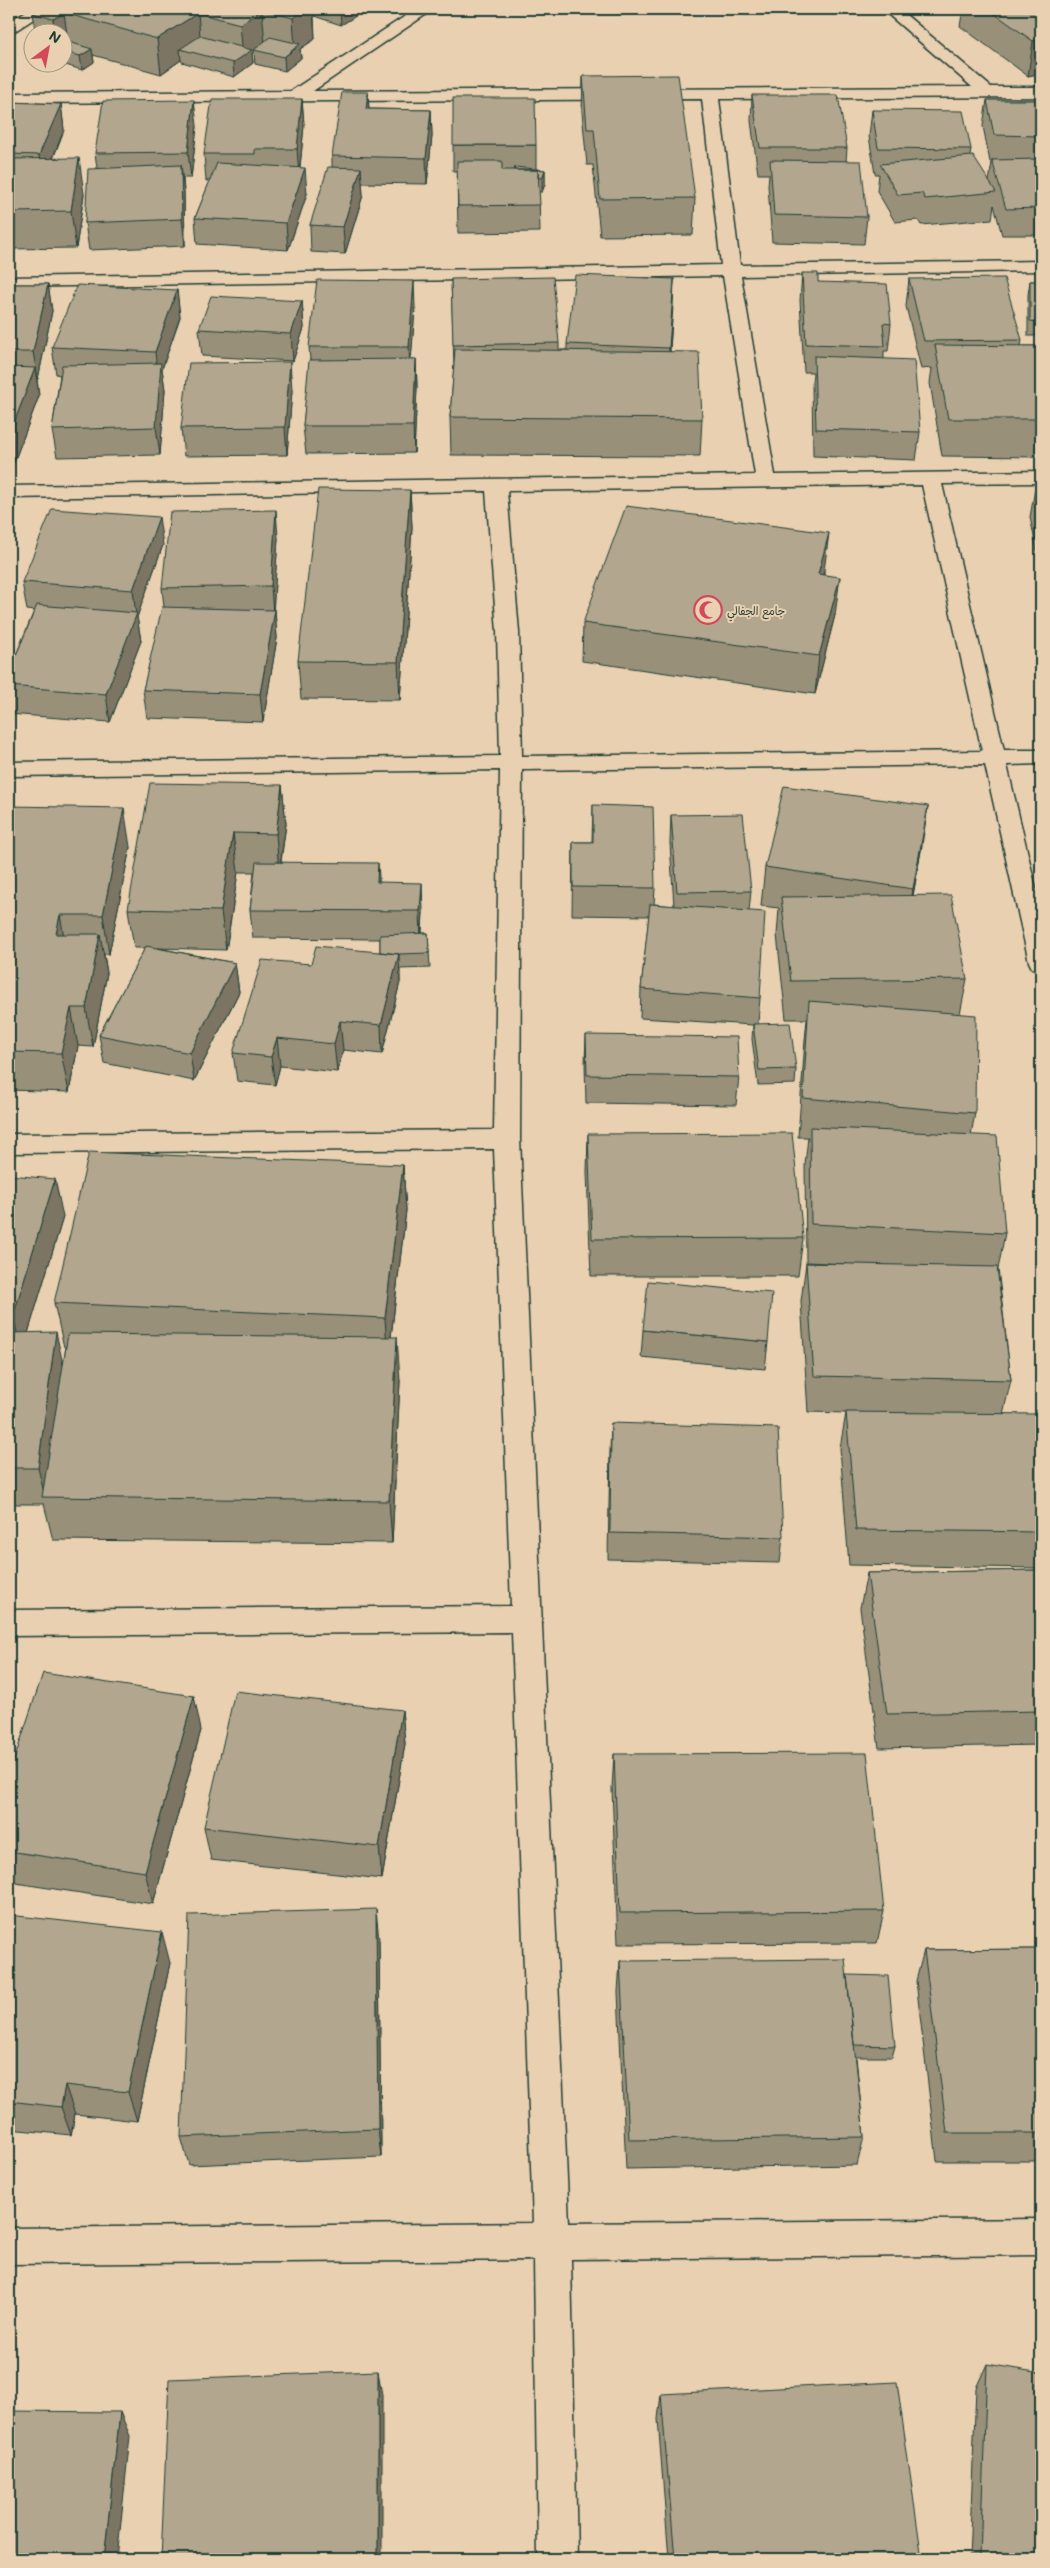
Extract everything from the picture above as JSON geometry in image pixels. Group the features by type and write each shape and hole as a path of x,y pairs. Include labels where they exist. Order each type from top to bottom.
{"street":[{"path":"9,28 41,9"},
{"path":"295,96 426,9"},
{"path":"890,9 987,92"},
{"path":"9,98 1041,92"},
{"path":"710,94 731,270 766,481"},
{"path":"9,282 1041,266"},
{"path":"9,492 1041,477"},
{"path":"931,479 1041,962"},
{"path":"496,485 508,632 511,762 507,1139 552,2241 558,2559"},
{"path":"9,769 1041,757"},
{"path":"9,1144 507,1139"},
{"path":"9,1623 527,1619"},
{"path":"9,2246 1041,2237"}],"building":[{"path":"40,9 151,9 165,13 171,9 306,9 293,18 262,10 240,24 198,13 157,39 64,13 53,19 33,13"},
{"path":"151,9 171,9 165,13"},
{"path":"988,9 1041,9 1041,39 1033,41"},
{"path":"200,36 252,50 233,63 180,49"},
{"path":"270,37 300,44 284,57 254,50"},
{"path":"72,43 92,49 80,56 72,54"},
{"path":"678,75 695,198 600,199 594,129 587,129 583,76"},
{"path":"342,92 368,92 366,109 431,110 426,158 332,156"},
{"path":"752,95 838,95 847,148 760,148"},
{"path":"453,98 535,98 536,145 453,145"},
{"path":"212,99 302,99 297,149 255,149 255,154 204,154"},
{"path":"194,100 188,152 95,153 103,101"},
{"path":"987,100 1041,100 1041,136 994,135"},
{"path":"9,102 61,104 39,155 9,154"},
{"path":"872,110 963,111 971,149 878,148"},
{"path":"973,156 996,192 925,199 922,193 898,195 880,164"},
{"path":"79,158 71,211 9,212 9,159"},
{"path":"1041,159 1041,208 1006,209 992,160"},
{"path":"770,160 861,161 867,217 774,215"},
{"path":"457,161 502,161 502,170 538,170 540,205 458,206"},
{"path":"217,163 305,168 286,223 195,218"},
{"path":"181,165 182,219 85,223 88,169"},
{"path":"328,167 361,168 343,227 310,225"},
{"path":"515,167 545,170 542,178 538,178 538,170 514,170"},
{"path":"802,273 818,273 818,282 887,284 891,324 883,323 885,346 806,344"},
{"path":"575,275 674,279 669,348 567,344"},
{"path":"553,277 559,343 453,345 451,279"},
{"path":"1004,278 1022,340 924,341 909,279"},
{"path":"317,280 414,281 409,347 309,347"},
{"path":"1030,281 1041,281 1041,322 1030,321"},
{"path":"9,284 48,284 33,352 9,352"},
{"path":"77,285 177,290 155,352 52,347"},
{"path":"211,296 302,301 291,334 199,329"},
{"path":"935,345 1041,346 1041,419 948,419"},
{"path":"455,349 699,352 702,419 450,417"},
{"path":"814,356 914,360 920,432 816,429"},
{"path":"416,359 413,426 303,426 309,360"},
{"path":"290,362 285,427 181,428 189,363"},
{"path":"161,363 156,427 52,430 62,365"},
{"path":"9,367 35,368 9,436"},
{"path":"318,489 410,490 398,662 298,661"},
{"path":"1035,489 1041,489 1041,520"},
{"path":"626,506 829,533 818,574 840,577 819,656 583,623"},
{"path":"52,509 159,517 133,590 22,582"},
{"path":"276,510 271,586 162,588 170,512"},
{"path":"37,605 137,613 106,694 9,686 9,672"},
{"path":"162,607 275,610 260,694 143,690"},
{"path":"150,783 282,785 276,834 233,833 221,911 128,909"},
{"path":"784,786 928,806 913,889 765,867"},
{"path":"593,805 653,807 655,888 573,887 573,842 593,842"},
{"path":"9,806 124,808 103,915 60,915 56,934 100,934 86,1008 71,1008 61,1053 9,1052"},
{"path":"743,814 751,891 677,892 671,815"},
{"path":"256,862 378,863 377,882 422,883 420,911 250,910"},
{"path":"951,895 967,979 791,981 781,897"},
{"path":"650,904 765,912 760,998 641,989"},
{"path":"428,933 429,953 399,954 380,952 380,935"},
{"path":"146,946 235,963 190,1053 99,1035"},
{"path":"316,946 399,954 381,1025 340,1021 334,1044 277,1038 271,1057 233,1053 262,960 311,964"},
{"path":"809,1001 976,1015 975,1113 803,1098"},
{"path":"790,1023 796,1069 759,1070 753,1024"},
{"path":"586,1035 737,1037 739,1077 587,1075"},
{"path":"810,1127 997,1136 1005,1233 811,1224"},
{"path":"792,1133 803,1238 592,1239 588,1134"},
{"path":"89,1152 403,1165 385,1318 54,1303"},
{"path":"9,1175 55,1179 13,1316 9,1315"},
{"path":"806,1263 997,1267 1011,1380 814,1376"},
{"path":"648,1281 772,1293 768,1342 643,1330"},
{"path":"56,1332 38,1468 9,1468 9,1333"},
{"path":"68,1334 397,1337 389,1501 42,1497"},
{"path":"846,1412 1038,1414 1041,1434 1041,1532 856,1530"},
{"path":"611,1423 778,1428 783,1537 610,1533"},
{"path":"1041,1570 1041,1711 887,1714 867,1573"},
{"path":"43,1673 194,1696 145,1872 9,1851 9,1775"},
{"path":"235,1691 402,1710 379,1847 204,1827"},
{"path":"867,1753 884,1911 620,1913 614,1754"},
{"path":"376,1909 378,2129 181,2137 189,1915"},
{"path":"9,1915 162,1932 128,2092 65,2085 61,2107 9,2101"},
{"path":"1041,1949 1041,2133 947,2133 924,1950"},
{"path":"845,1959 864,2137 629,2140 620,1961"},
{"path":"847,1975 888,1976 895,2046 854,2045"},
{"path":"987,2364 1041,2373 1041,2559 994,2559 980,2557"},
{"path":"378,2371 378,2559 161,2559 169,2379"},
{"path":"897,2382 922,2559 675,2559 661,2394"},
{"path":"9,2411 120,2412 104,2559 9,2559"}],"place":[{"name":"جامع الجفالي","path":"708,610"}]}
